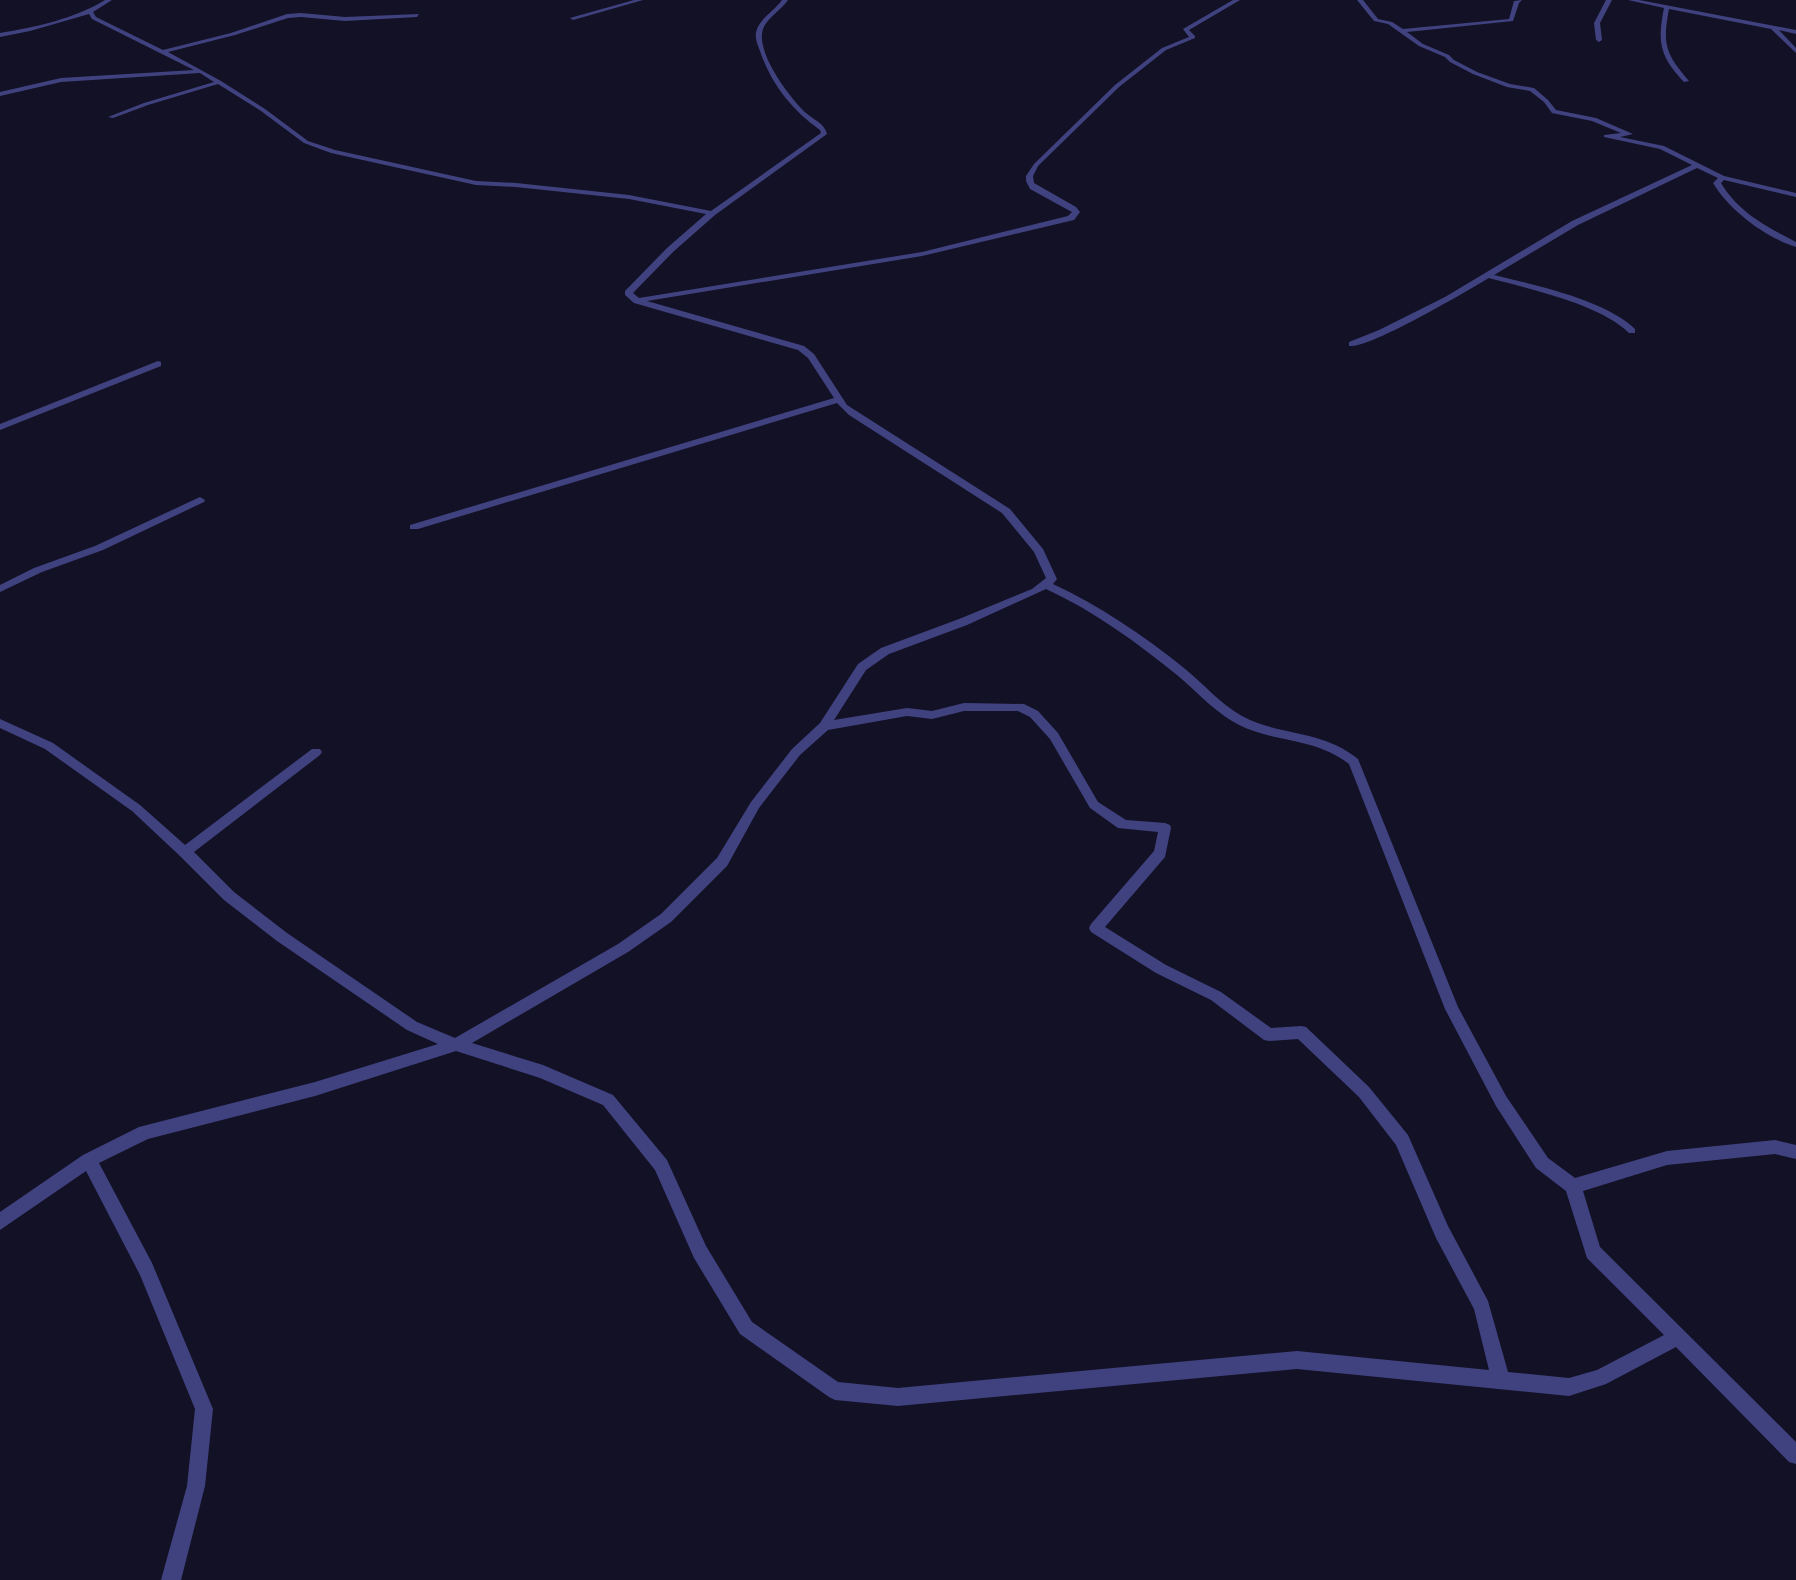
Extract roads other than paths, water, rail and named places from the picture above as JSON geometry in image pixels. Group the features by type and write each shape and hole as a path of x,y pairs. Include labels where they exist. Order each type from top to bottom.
{"street":[{"path":"0,35 28,30 90,12 109,0"},
{"path":"573,18 640,0"},
{"path":"0,1222 89,1160 145,1132 315,1089 456,1045 623,948 666,918 722,862 755,805 796,752 824,726 862,667 886,651 962,622 1046,585 1052,579 1049,569 1022,528 1006,511 852,413 840,399 811,356 801,348 637,301 628,293 631,288 712,212 778,167 825,131 799,109 784,92 770,71 760,41 761,26 776,12 785,0"},
{"path":"637,301 922,254 1070,218 1076,212 1073,209 1033,187 1028,182 1028,178 1036,165 1117,86 1164,49 1193,38 1185,30 1237,0"},
{"path":"1360,0 1376,20 1390,23 1422,44 1475,73 1509,86 1532,89 1546,101 1554,112 1594,119 1630,134 1606,136 1662,147 1722,178 1796,195"},
{"path":"1402,32 1511,20 1518,0"},
{"path":"1599,40 1597,23 1609,0"},
{"path":"1632,0 1796,32"},
{"path":"1667,7 1662,28 1662,47 1672,69 1686,82"},
{"path":"90,12 94,18 201,71 263,110 306,142 332,152 476,183 516,185 630,198 712,212"},
{"path":"162,52 233,34 287,16 301,15 345,19 417,16"},
{"path":"1772,27 1796,50"},
{"path":"0,94 61,80 201,71"},
{"path":"111,117 146,104 220,82"},
{"path":"1352,344 1382,332 1448,299 1575,222 1698,165"},
{"path":"1722,178 1717,183 1721,192 1738,209 1796,245"},
{"path":"1487,275 1547,292 1605,313 1621,320 1632,331"},
{"path":"0,427 158,364"},
{"path":"414,527 840,399"},
{"path":"0,589 38,570 99,548 200,500"},
{"path":"1046,585 1070,596 1140,640 1238,719 1261,729 1330,745 1345,752 1354,762 1452,1009 1501,1101 1542,1163 1573,1186 1593,1252 1796,1455"},
{"path":"824,726 896,713 908,712 932,715 964,707 1020,708 1034,714 1054,736 1094,805 1123,825 1166,828 1160,853 1096,928 1161,969 1216,996 1269,1035 1301,1032 1364,1092 1402,1140 1442,1232 1482,1307 1501,1381"},
{"path":"0,724 49,746 136,808 185,852 229,896 282,937 412,1026 456,1045 543,1072 608,1100 661,1165 700,1252 746,1328 835,1391 898,1397 1297,1360 1569,1387 1600,1378 1678,1337"},
{"path":"185,852 316,752"},
{"path":"1573,1186 1667,1158 1775,1147 1796,1152"},
{"path":"89,1160 146,1269 204,1410 196,1486 172,1580"}]}
